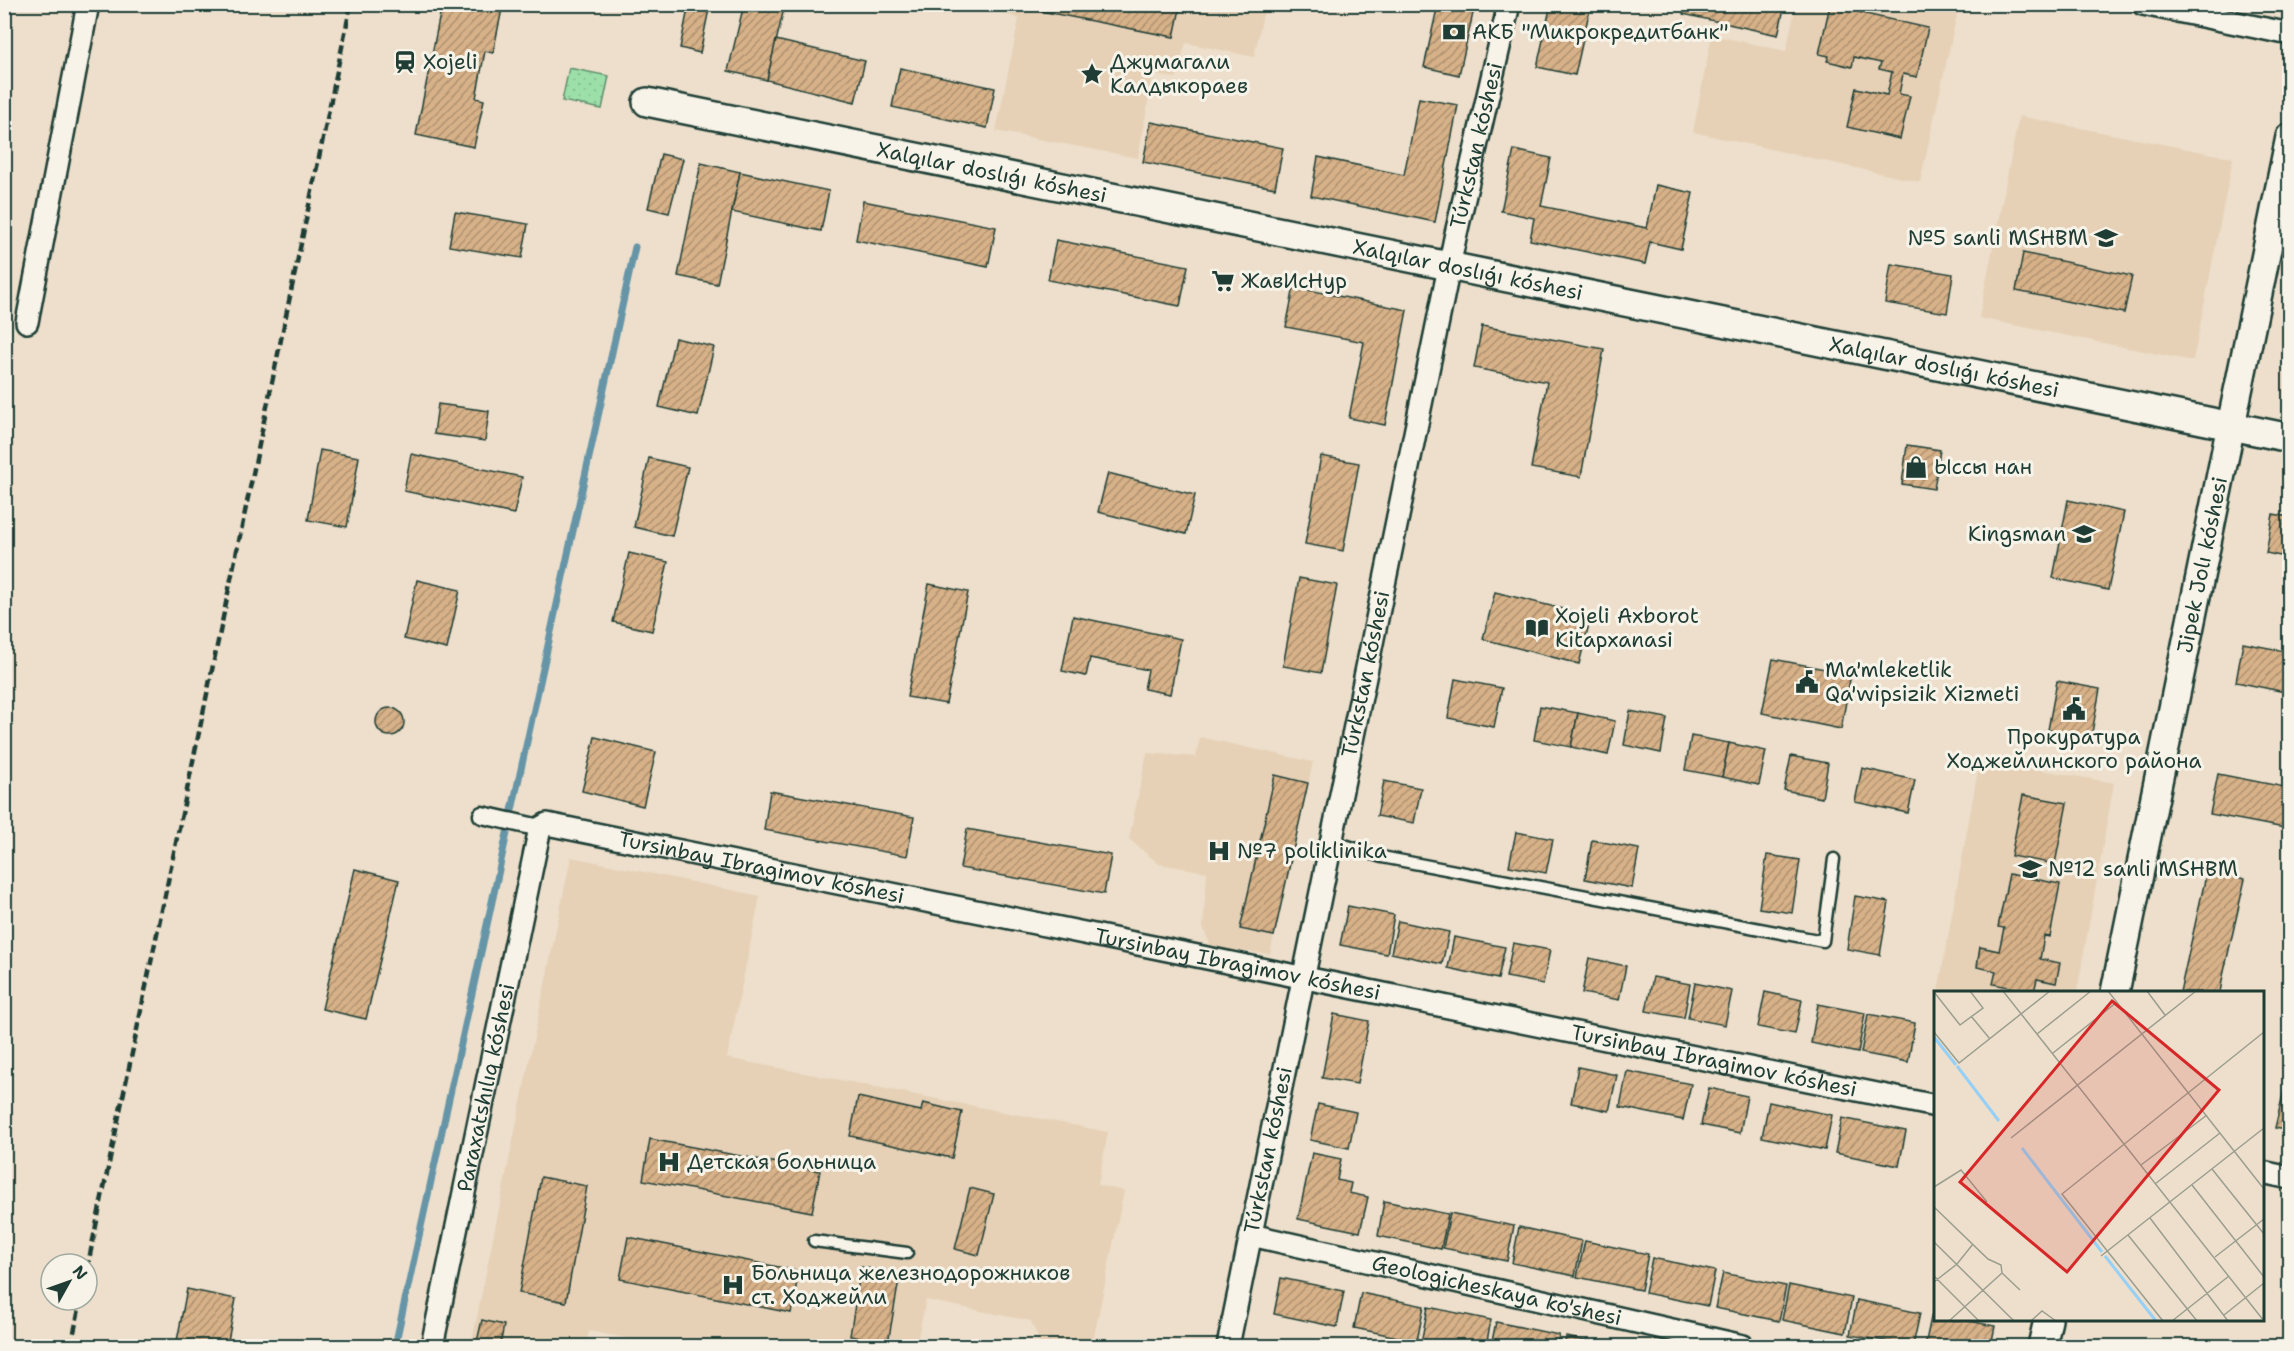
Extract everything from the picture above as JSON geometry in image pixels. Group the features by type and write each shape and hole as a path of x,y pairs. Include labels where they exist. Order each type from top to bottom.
{"street":[{"path":"27,322 88,4"},
{"name":"Túrkstan kóshesi","path":"1228,1347 1450,266 1509,4"},
{"path":"2143,4 2289,34"},
{"name":"Xalqılar doslıǵı kóshesi","path":"647,102 2289,438"},
{"name":"Jipek Jolı kóshesi","path":"2115,991 2289,137"},
{"path":"482,815 540,828"},
{"name":"Tursinbay Ibragimov kóshesi","path":"540,828 547,824 559,826 1934,1106"},
{"name":"Paraxatshılıq kóshesi","path":"432,1347 540,828"},
{"path":"2264,1172 2289,1178"},
{"name":"Geologicheskaya ko'shesi","path":"1251,1235 1743,1347"},
{"path":"2042,1347 2048,1321"}],"lane":[{"path":"1332,841 1382,857 1823,941 1834,859"},
{"path":"814,1241 907,1253"}],"shaded area":[{"path":"984,5 1265,5 1254,57 1186,43 1176,78 1153,75 1138,158 996,131 1019,19"},
{"path":"1796,5 1959,5 1920,182 1693,132 1712,35 1786,51"},
{"name":"№5 sanli MSHBM","path":"2019,116 2233,158 2193,361 1979,318"},
{"name":"№7 poliklinika","path":"1200,737 1313,762 1270,954 1212,948 1203,928 1207,872 1159,864 1129,839 1147,753 1196,757"},
{"name":"№12 sanli MSHBM","path":"1980,759 2114,783 2077,991 1938,991"},
{"path":"571,857 760,896 727,1058 1108,1132 1098,1185 1124,1191 1092,1346 1041,1346 1031,1321 926,1300 916,1346 667,1346 589,1331 586,1346 471,1346"}],"green space":[{"path":"569,68 609,76 602,109 562,101"}],"building":[{"path":"442,4 503,4 493,53 485,51 476,98 484,100 474,147 416,135"},
{"path":"689,4 710,4 700,53 680,48"},
{"path":"744,4 785,4 767,80 728,71"},
{"path":"1021,4 1181,4 1174,37 1020,7"},
{"path":"1438,4 1474,9 1459,75 1424,67"},
{"path":"1551,4 1591,4 1575,75 1537,67"},
{"path":"1685,4 1785,4 1778,35 1683,14"},
{"path":"1841,4 1863,5 1861,13 1928,28 1917,77 1903,74 1899,94 1910,96 1900,139 1847,127 1856,88 1887,95 1892,72 1879,69 1881,63 1854,57 1852,67 1827,61 1829,56 1819,54 1830,5 1841,8"},
{"path":"776,40 865,61 855,102 767,80"},
{"path":"900,68 995,88 987,128 892,107"},
{"path":"1419,98 1458,105 1435,222 1311,196 1318,157 1404,175"},
{"path":"1151,122 1283,148 1275,188 1143,162"},
{"path":"1514,150 1551,158 1541,206 1647,228 1656,185 1693,193 1681,249 1650,242 1645,264 1530,240 1534,218 1501,211"},
{"path":"661,154 683,159 669,213 648,208"},
{"path":"701,163 740,172 717,284 678,276"},
{"path":"740,172 829,191 821,231 732,212"},
{"path":"863,201 996,227 988,267 856,240"},
{"path":"455,212 528,224 522,258 449,246"},
{"path":"1056,240 1188,266 1180,306 1048,280"},
{"path":"2023,253 2132,276 2124,313 2016,291"},
{"path":"1891,264 1953,274 1947,313 1885,303"},
{"path":"1294,287 1407,310 1385,425 1349,418 1364,342 1286,327"},
{"path":"1482,326 1604,349 1581,477 1531,468 1547,382 1474,368"},
{"path":"675,338 714,347 698,416 659,407"},
{"path":"438,404 489,411 485,441 434,434"},
{"path":"1907,445 1940,450 1934,489 1902,484"},
{"path":"320,450 359,457 347,527 308,520"},
{"path":"411,454 522,477 514,514 404,491"},
{"path":"1321,456 1359,463 1343,551 1305,544"},
{"path":"649,458 688,467 672,536 634,527"},
{"path":"1108,473 1195,495 1186,534 1098,512"},
{"path":"2068,500 2124,512 2108,590 2053,578"},
{"path":"2273,514 2290,517 2290,558 2266,553"},
{"path":"629,553 668,562 652,631 613,622"},
{"path":"1299,578 1337,585 1321,673 1283,666"},
{"path":"417,580 460,590 447,649 404,639"},
{"path":"929,584 968,592 946,704 907,697"},
{"name":"Xojeli Axborot Kitapxanasi","path":"1495,592 1591,616 1579,664 1483,639"},
{"path":"1073,616 1181,639 1170,694 1144,689 1148,670 1090,658 1086,676 1062,671"},
{"path":"2243,643 2290,652 2290,693 2236,682"},
{"path":"1773,659 1851,674 1841,729 1762,713"},
{"path":"1455,679 1502,688 1494,727 1448,718"},
{"path":"2057,681 2100,689 2091,738 2048,730"},
{"path":"1540,706 1578,713 1571,747 1534,740"},
{"path":"390,708 400,712 404,722 400,732 390,736 380,732 376,722 380,712"},
{"path":"1630,711 1667,718 1661,753 1624,745"},
{"path":"1578,713 1615,721 1608,755 1571,747"},
{"path":"1691,736 1729,743 1722,777 1685,770"},
{"path":"595,737 656,752 643,806 582,791"},
{"path":"1729,743 1766,751 1759,785 1722,777"},
{"path":"1791,756 1828,763 1822,798 1784,790"},
{"path":"1862,768 1915,780 1908,813 1855,802"},
{"path":"2218,774 2290,788 2290,829 2210,814"},
{"path":"1275,775 1308,783 1274,936 1240,929"},
{"path":"1384,781 1421,788 1414,823 1377,816"},
{"path":"770,791 914,817 907,856 764,830"},
{"path":"2023,795 2067,803 2055,864 2011,856"},
{"path":"967,829 1111,855 1104,894 960,868"},
{"path":"1516,832 1553,839 1546,873 1509,866"},
{"path":"1592,840 1639,849 1632,888 1585,879"},
{"path":"1767,855 1800,860 1792,913 1759,908"},
{"path":"355,869 399,880 366,1019 322,1009"},
{"path":"2207,871 2245,879 2220,991 2180,991"},
{"path":"2009,874 2060,884 2050,937 2044,936 2040,959 2060,963 2056,983 2037,979 2034,991 1993,984 1996,971 1977,967 1980,947 1999,951 2004,928 1998,927"},
{"path":"1855,896 1889,902 1880,955 1847,949"},
{"path":"1348,906 1394,915 1387,954 1340,945"},
{"path":"1398,921 1449,932 1442,964 1391,953"},
{"path":"1454,937 1505,947 1498,979 1448,968"},
{"path":"1513,943 1550,950 1543,984 1506,977"},
{"path":"1589,958 1626,966 1619,1000 1582,993"},
{"path":"1653,977 1690,984 1684,1018 1646,1011"},
{"path":"1695,983 1732,991 1725,1025 1688,1018"},
{"path":"1765,992 1802,1000 1795,1034 1758,1027"},
{"path":"1818,1004 1865,1013 1858,1053 1811,1043"},
{"path":"1334,1014 1369,1021 1357,1084 1322,1078"},
{"path":"1868,1014 1915,1023 1908,1062 1861,1053"},
{"path":"2290,1065 2290,1131 2275,1128"},
{"path":"1578,1067 1617,1075 1609,1111 1571,1103"},
{"path":"1627,1071 1691,1084 1683,1120 1620,1107"},
{"path":"1709,1088 1747,1096 1740,1133 1701,1125"},
{"path":"858,1097 921,1111 923,1103 962,1112 952,1158 850,1136"},
{"path":"1769,1102 1832,1115 1825,1150 1762,1137"},
{"path":"1318,1104 1356,1112 1349,1148 1310,1140"},
{"path":"1842,1118 1906,1131 1899,1166 1835,1153"},
{"path":"650,1139 820,1171 812,1212 643,1180"},
{"path":"1312,1153 1341,1159 1337,1180 1351,1183 1349,1193 1368,1197 1360,1232 1298,1219"},
{"path":"541,1177 587,1186 566,1302 519,1293"},
{"path":"970,1188 994,1194 979,1255 955,1249"},
{"path":"1384,1201 1448,1214 1441,1249 1378,1236"},
{"path":"1450,1213 1514,1226 1507,1261 1443,1248"},
{"path":"1519,1227 1582,1241 1575,1276 1512,1263"},
{"path":"628,1237 799,1271 791,1313 620,1279"},
{"path":"1585,1241 1648,1254 1641,1290 1577,1277"},
{"path":"1652,1258 1715,1271 1708,1306 1645,1293"},
{"path":"861,1267 900,1274 888,1343 850,1336"},
{"path":"1723,1273 1786,1286 1779,1321 1715,1308"},
{"path":"1281,1278 1344,1291 1337,1327 1274,1314"},
{"path":"1789,1285 1852,1298 1845,1333 1782,1320"},
{"path":"187,1289 236,1299 227,1346 176,1346"},
{"path":"1361,1293 1424,1306 1417,1341 1354,1328"},
{"path":"1857,1300 1920,1313 1913,1346 1850,1335"},
{"path":"1428,1307 1491,1320 1486,1346 1440,1346 1421,1343"},
{"path":"1932,1313 1934,1314 1934,1321 1969,1321 1995,1326 1991,1346 1925,1346"},
{"path":"482,1320 504,1325 500,1346 476,1346"},
{"path":"1496,1322 1559,1335 1557,1346 1491,1346"},
{"path":"1566,1337 1611,1346 1564,1346"}],"waterway":[{"path":"395,1346 635,247"}],"railway":[{"path":"91,1252 351,4"},
{"path":"71,1346 78,1312"}],"place":[{"name":"АКБ \"Микрокредитбанк\"","path":"1454,32"},
{"name":"Xojeli","path":"405,62"},
{"name":"Джумагали Калдыкораев","path":"1092,74"},
{"name":"№5 sanli MSHBM","path":"2106,238"},
{"name":"ЖавИсНур","path":"1223,281"},
{"name":"Ыссы нан","path":"1916,467"},
{"name":"Kingsman","path":"2084,534"},
{"name":"Xojeli Axborot Kitapxanasi","path":"1537,628"},
{"name":"Ma'mleketlik Qa'wipsizik Xizmeti","path":"1807,682"},
{"name":"Прокуратура Ходжейлинского района","path":"2074,709"},
{"name":"№7 poliklinika","path":"1219,851"},
{"name":"№12 sanli MSHBM","path":"2030,869"},
{"name":"Детская больница","path":"669,1162"},
{"name":"Больница железнодорожников ст. Ходжейли","path":"733,1285"}]}
